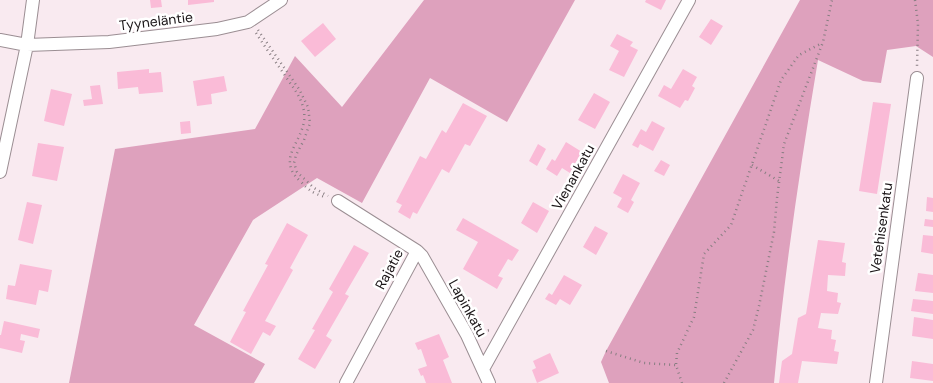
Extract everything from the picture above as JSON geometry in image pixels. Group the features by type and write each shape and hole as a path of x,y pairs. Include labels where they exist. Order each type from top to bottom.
{"street":[{"path":"0,172 27,45 33,0"},
{"name":"Tyyneläntie","path":"0,40 27,45 110,42 217,29 249,21 281,0"},
{"name":"Vienankatu","path":"483,369 689,0"},
{"name":"Vetehisenkatu","path":"876,383 917,78"},
{"name":"Rajatie","path":"338,201 416,252 346,383"},
{"name":"Lapinkatu","path":"416,252 422,256 466,335 489,383"}],"path":[{"path":"724,383 753,330 774,232 776,198 784,144 823,42 832,0"},
{"path":"915,0 918,24 917,78"},
{"path":"249,21 296,92 303,107 306,121 292,151 289,164 293,174 312,193 338,201"},
{"path":"682,383 676,365 677,353 694,317 704,254 731,225 781,80 799,55 823,42"},
{"path":"752,164 779,181"},
{"path":"606,351 644,363 676,365"}],"shaded area":[{"path":"424,0 575,0 507,122 430,78 362,203 317,178 253,220 194,325 265,364 254,383 69,383 115,149 255,129 295,56 342,107"},
{"path":"800,0 933,0 933,57 916,46 887,50 881,83 863,81 818,60 793,222 774,383 609,383 601,362 606,351"}],"building":[{"path":"150,0 161,0 162,7 151,8"},
{"path":"188,0 214,0 214,2 188,5"},
{"path":"646,0 666,0 661,10 645,2"},
{"path":"711,19 723,26 711,45 699,37"},
{"path":"323,23 336,39 315,57 301,41"},
{"path":"617,34 633,42 630,46 638,50 624,77 609,70 619,51 610,46"},
{"path":"149,69 149,73 161,72 163,92 139,94 138,87 118,89 117,72"},
{"path":"683,69 697,77 692,86 695,88 688,101 685,100 680,108 658,96 664,85 671,89"},
{"path":"224,76 227,91 211,94 212,104 197,106 193,81"},
{"path":"100,85 103,104 84,106 83,100 92,99 90,86"},
{"path":"51,89 72,94 64,126 44,121"},
{"path":"594,93 610,102 595,129 578,120"},
{"path":"873,102 891,104 877,194 859,191"},
{"path":"463,103 487,116 470,146 465,144 449,173 442,169 417,214 413,212 410,219 398,212 402,205 396,202 420,156 426,159 442,130 446,133"},
{"path":"190,121 191,133 181,134 180,122"},
{"path":"652,121 665,128 653,151 640,144 638,148 632,145 641,129 646,132"},
{"path":"566,142 582,152 570,173 562,168 557,176 546,169 552,159 555,161"},
{"path":"38,143 64,147 57,181 32,176"},
{"path":"538,144 546,149 537,166 529,161"},
{"path":"661,160 670,165 664,176 654,171"},
{"path":"623,174 640,183 631,200 634,202 628,213 617,207 622,198 613,193"},
{"path":"927,197 933,198 933,212 926,211"},
{"path":"27,202 42,205 33,244 18,240"},
{"path":"533,202 549,211 537,233 521,223"},
{"path":"463,218 519,250 512,261 508,259 498,276 503,278 497,289 463,269 478,242 456,230"},
{"path":"925,219 933,220 933,227 924,226"},
{"path":"287,223 308,235 290,268 293,270 265,321 276,326 270,336 263,332 251,354 230,342 246,312 243,311 268,265 265,264"},
{"path":"595,226 608,233 596,255 583,247"},
{"path":"923,235 933,236 933,254 921,252"},
{"path":"818,240 845,243 842,262 846,263 845,276 828,275 827,291 838,293 837,302 841,303 838,314 821,313 818,328 832,330 831,339 836,340 834,351 839,352 837,364 802,361 798,383 779,383 782,361 792,354 798,318 806,314"},
{"path":"354,245 369,253 345,294 349,296 326,336 332,340 315,369 298,359 315,330 312,329 333,292 329,289"},
{"path":"20,264 52,270 48,292 39,290 36,305 6,299 8,285 15,286"},
{"path":"918,273 933,275 933,293 915,291"},
{"path":"564,275 582,285 570,305 560,299 556,305 545,299 549,293 552,295"},
{"path":"913,299 933,301 933,314 911,311"},
{"path":"914,317 933,320 933,339 912,336"},
{"path":"4,321 40,329 38,338 21,334 20,340 25,341 22,353 0,348 0,335"},
{"path":"439,334 449,357 443,360 452,383 426,383 418,369 427,366 421,349 418,350 415,343"},
{"path":"550,353 559,373 537,383 532,370 536,368 533,361"},
{"path":"912,361 933,364 933,381 910,378"}]}
